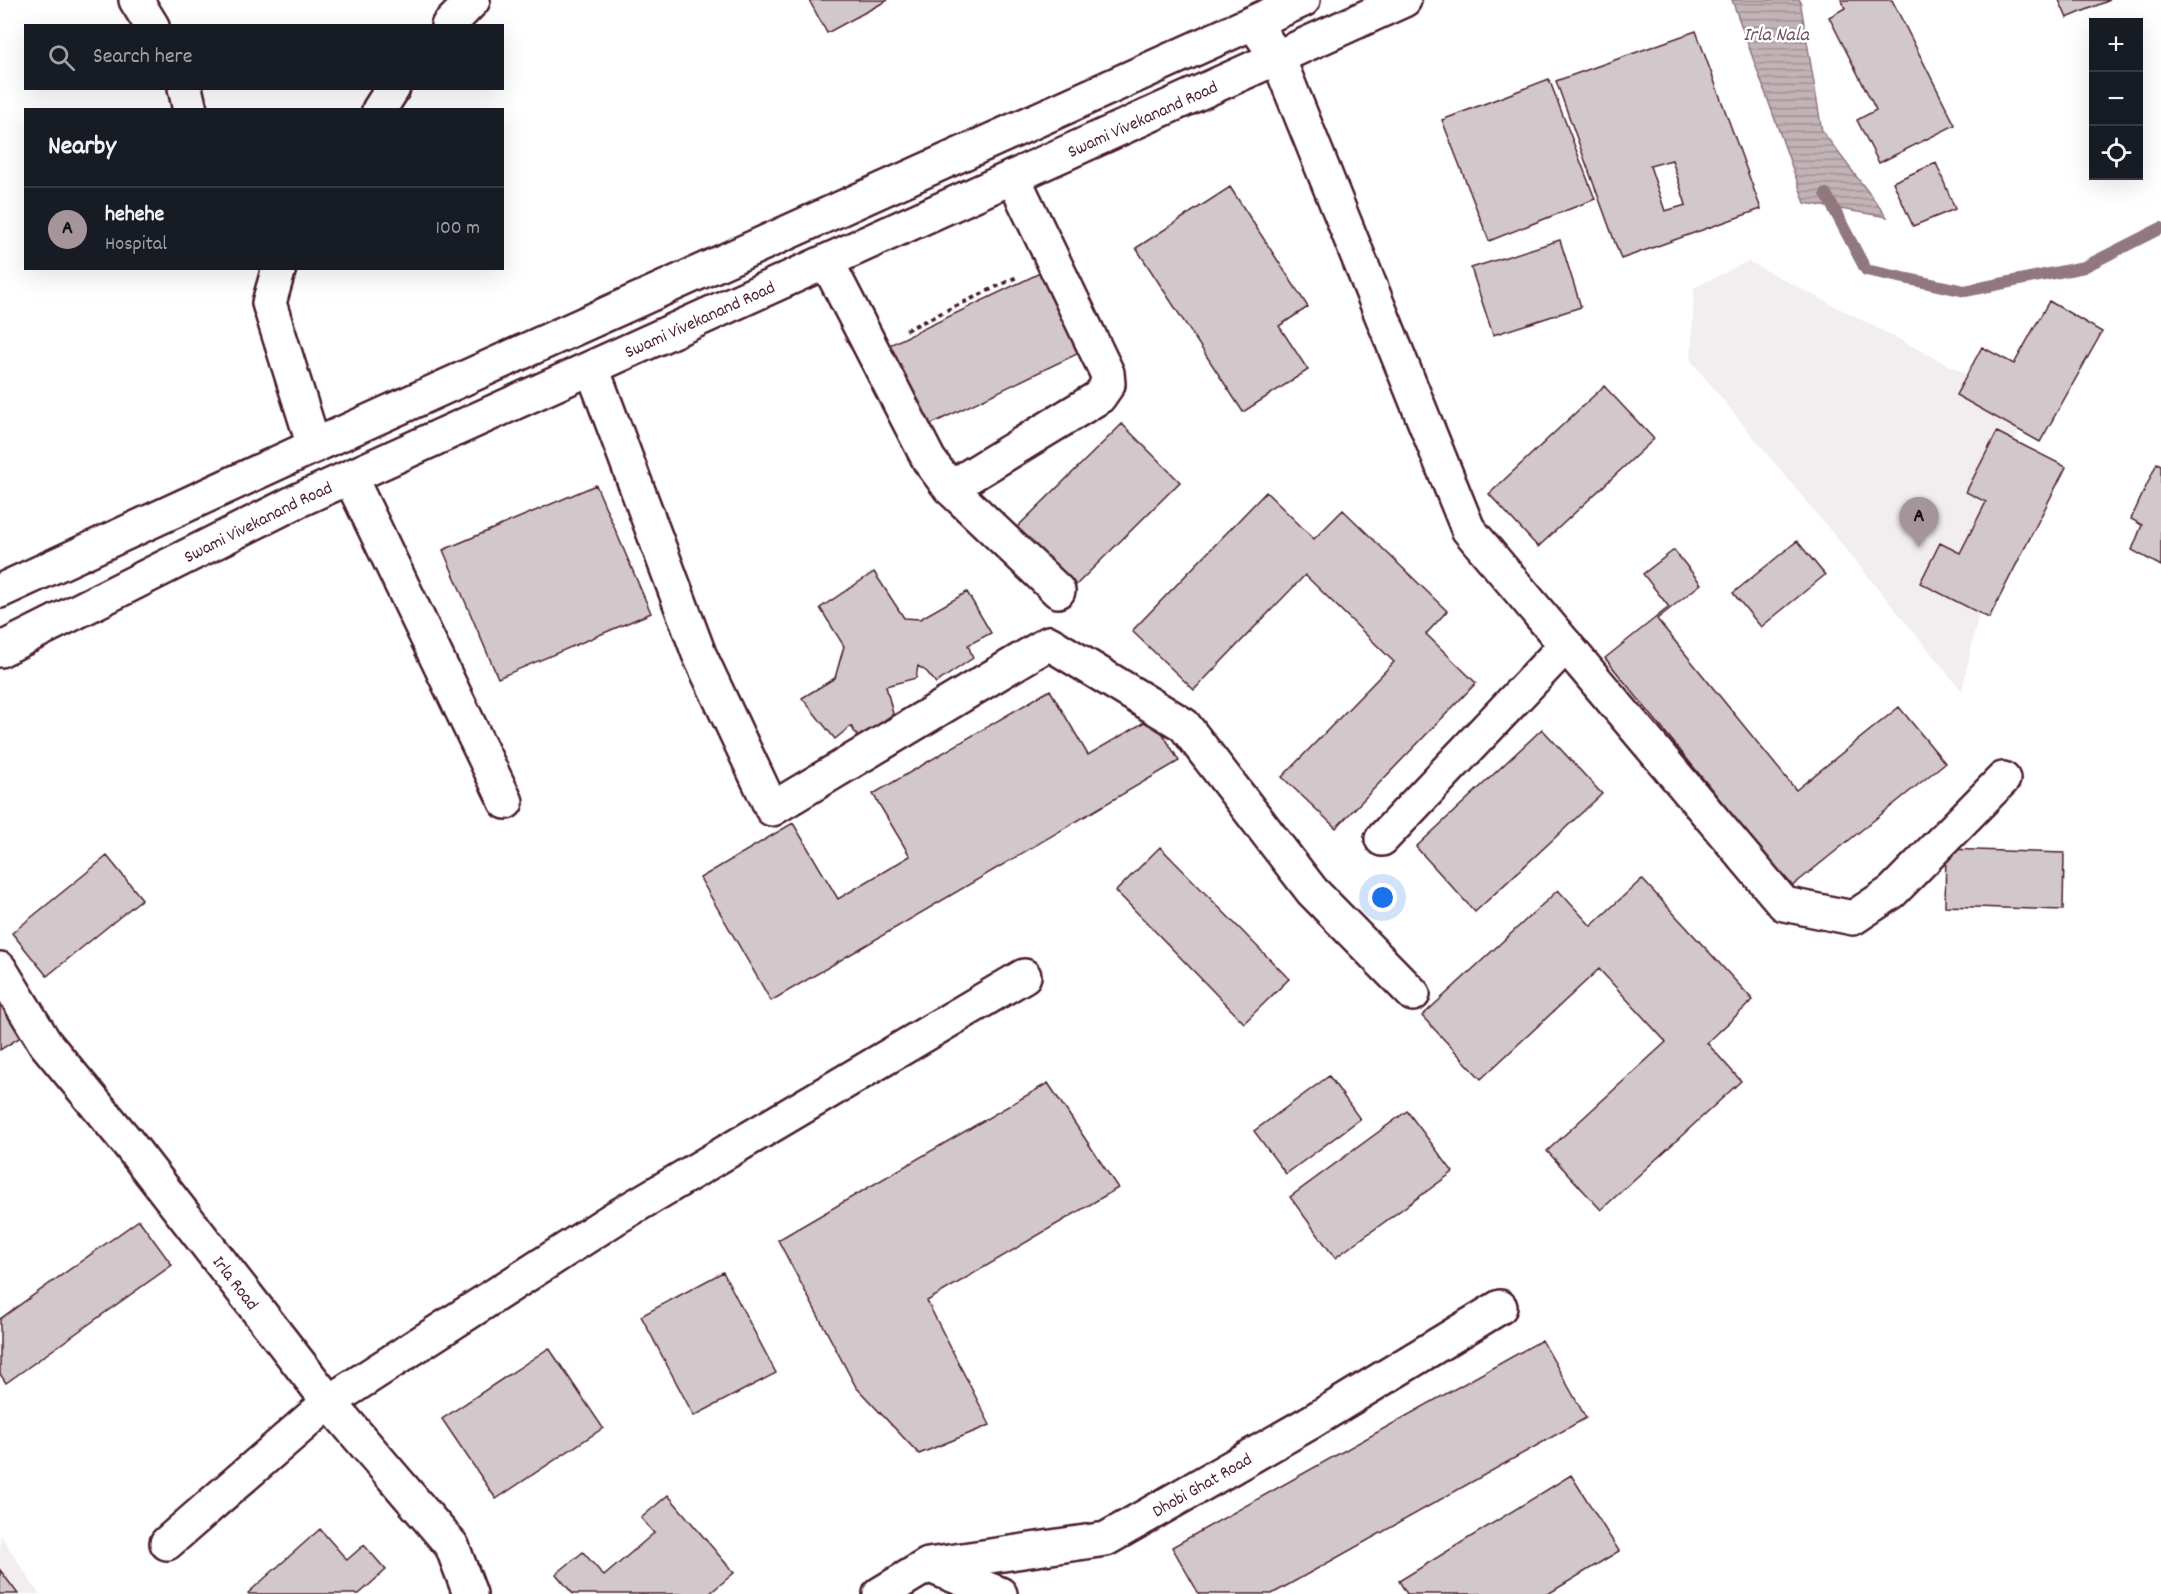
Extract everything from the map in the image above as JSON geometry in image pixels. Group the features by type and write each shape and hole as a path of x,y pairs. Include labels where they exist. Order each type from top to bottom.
{"street":[{"path":"136,0 151,24"},
{"path":"450,24 473,0"},
{"path":"0,591 314,446 1303,0"},
{"name":"Swami Vivekanand Road","path":"0,650 350,477 1404,0"},
{"path":"1253,23 1278,58 1468,529 1784,904 1853,918 1892,892 2003,779"},
{"path":"185,90 189,108"},
{"path":"380,108 392,90"},
{"path":"950,488 1099,397 1108,384 1107,373 1013,177"},
{"path":"827,262 869,348 929,460 950,488 1058,591"},
{"path":"253,270 269,303 314,446"},
{"path":"269,303 278,270"},
{"path":"592,368 699,654 772,809 1049,643 1184,725 1312,891 1413,994"},
{"path":"350,477 506,802"},
{"path":"1382,839 1566,645"},
{"name":"Irla Road","path":"0,969 45,1043 128,1143 329,1402 452,1546 470,1594"},
{"path":"167,1543 329,1402 615,1218 1024,976"},
{"name":"Dhobi Ghat Road","path":"880,1594 928,1565 1106,1539 1311,1422 1500,1307"},
{"path":"928,1565 1000,1594"}],"path":[{"path":"869,348 1052,260"}],"shaded area":[{"path":"1748,261 2024,404 1962,691 1691,361 1694,288"},
{"path":"0,1534 39,1594 0,1594"}],"water":[{"name":"Irla Nala","path":"1732,0 1800,0 1822,131 1887,217 1805,203"}],"building":[{"path":"809,0 888,0 827,33"},
{"path":"1841,0 1892,0 1955,125 1879,163 1857,120 1876,110 1829,17 1845,8"},
{"path":"2059,0 2110,0 2067,18"},
{"path":"1696,31 1761,209 1621,259 1556,81","holes":["1672,160 1686,205 1665,211 1650,166"]},
{"path":"1549,79 1595,199 1489,241 1442,120"},
{"path":"1936,163 1955,209 1913,226 1893,182"},
{"path":"1230,187 1308,307 1279,326 1308,370 1243,412 1136,248"},
{"path":"1560,240 1581,307 1493,335 1471,268"},
{"path":"1040,273 1079,353 917,431 879,350"},
{"path":"2049,301 2102,332 2040,442 1956,395 1982,347 2014,364"},
{"path":"1604,386 1654,439 1538,547 1489,494"},
{"path":"1122,424 1180,482 1069,592 1011,533"},
{"path":"1997,432 2066,467 1989,618 1920,583 1940,543 1960,553 1986,502 1966,492"},
{"path":"2157,463 2161,465 2161,566 2132,550 2142,525 2131,519"},
{"path":"596,485 651,613 498,678 443,550"},
{"path":"1266,492 1314,539 1343,510 1447,611 1426,634 1476,683 1336,828 1282,777 1394,662 1305,575 1194,690 1132,631"},
{"path":"1797,541 1825,575 1761,627 1733,593"},
{"path":"1674,550 1701,584 1657,619 1796,790 1899,707 1945,763 1791,887 1605,658 1669,607 1643,574"},
{"path":"874,572 904,618 920,619 967,592 991,633 968,645 973,658 936,683 927,672 918,666 916,678 886,686 893,714 859,739 851,726 835,739 802,698 835,678 844,646 820,608"},
{"path":"1050,690 1088,755 1153,717 1179,761 771,1001 700,878 793,823 838,899 910,856 873,794"},
{"path":"1542,729 1602,794 1475,912 1416,847"},
{"path":"1160,847 1289,979 1244,1023 1116,891"},
{"path":"1946,849 2064,853 2063,910 1945,906"},
{"path":"107,856 142,899 47,976 12,933"},
{"path":"1642,879 1753,1000 1707,1043 1741,1081 1601,1210 1547,1151 1666,1042 1599,969 1481,1079 1422,1016 1558,890 1591,926"},
{"path":"0,980 32,1030 0,1050"},
{"path":"1329,1076 1360,1119 1286,1174 1254,1131"},
{"path":"1048,1083 1118,1188 927,1301 990,1425 919,1454 856,1387 778,1240"},
{"path":"1407,1111 1453,1172 1335,1258 1290,1197"},
{"path":"139,1220 172,1265 6,1383 0,1374 0,1319"},
{"path":"723,1272 776,1373 694,1416 641,1316"},
{"path":"1542,1340 1586,1418 1272,1594 1199,1594 1172,1547"},
{"path":"549,1348 603,1428 496,1499 442,1419"},
{"path":"1571,1475 1619,1551 1548,1594 1407,1594 1399,1581"},
{"path":"668,1495 734,1573 709,1594 573,1594 556,1574 583,1552 604,1576 654,1533 641,1518"},
{"path":"320,1529 347,1560 364,1545 386,1570 359,1594 248,1593"},
{"path":"0,1570 18,1594 0,1594"}],"waterway":[{"name":"Irla Nala","path":"1826,194 1866,270 1965,291 2084,267 2161,228"}],"place":[{"name":"hehehe","path":"1919,547"}]}
